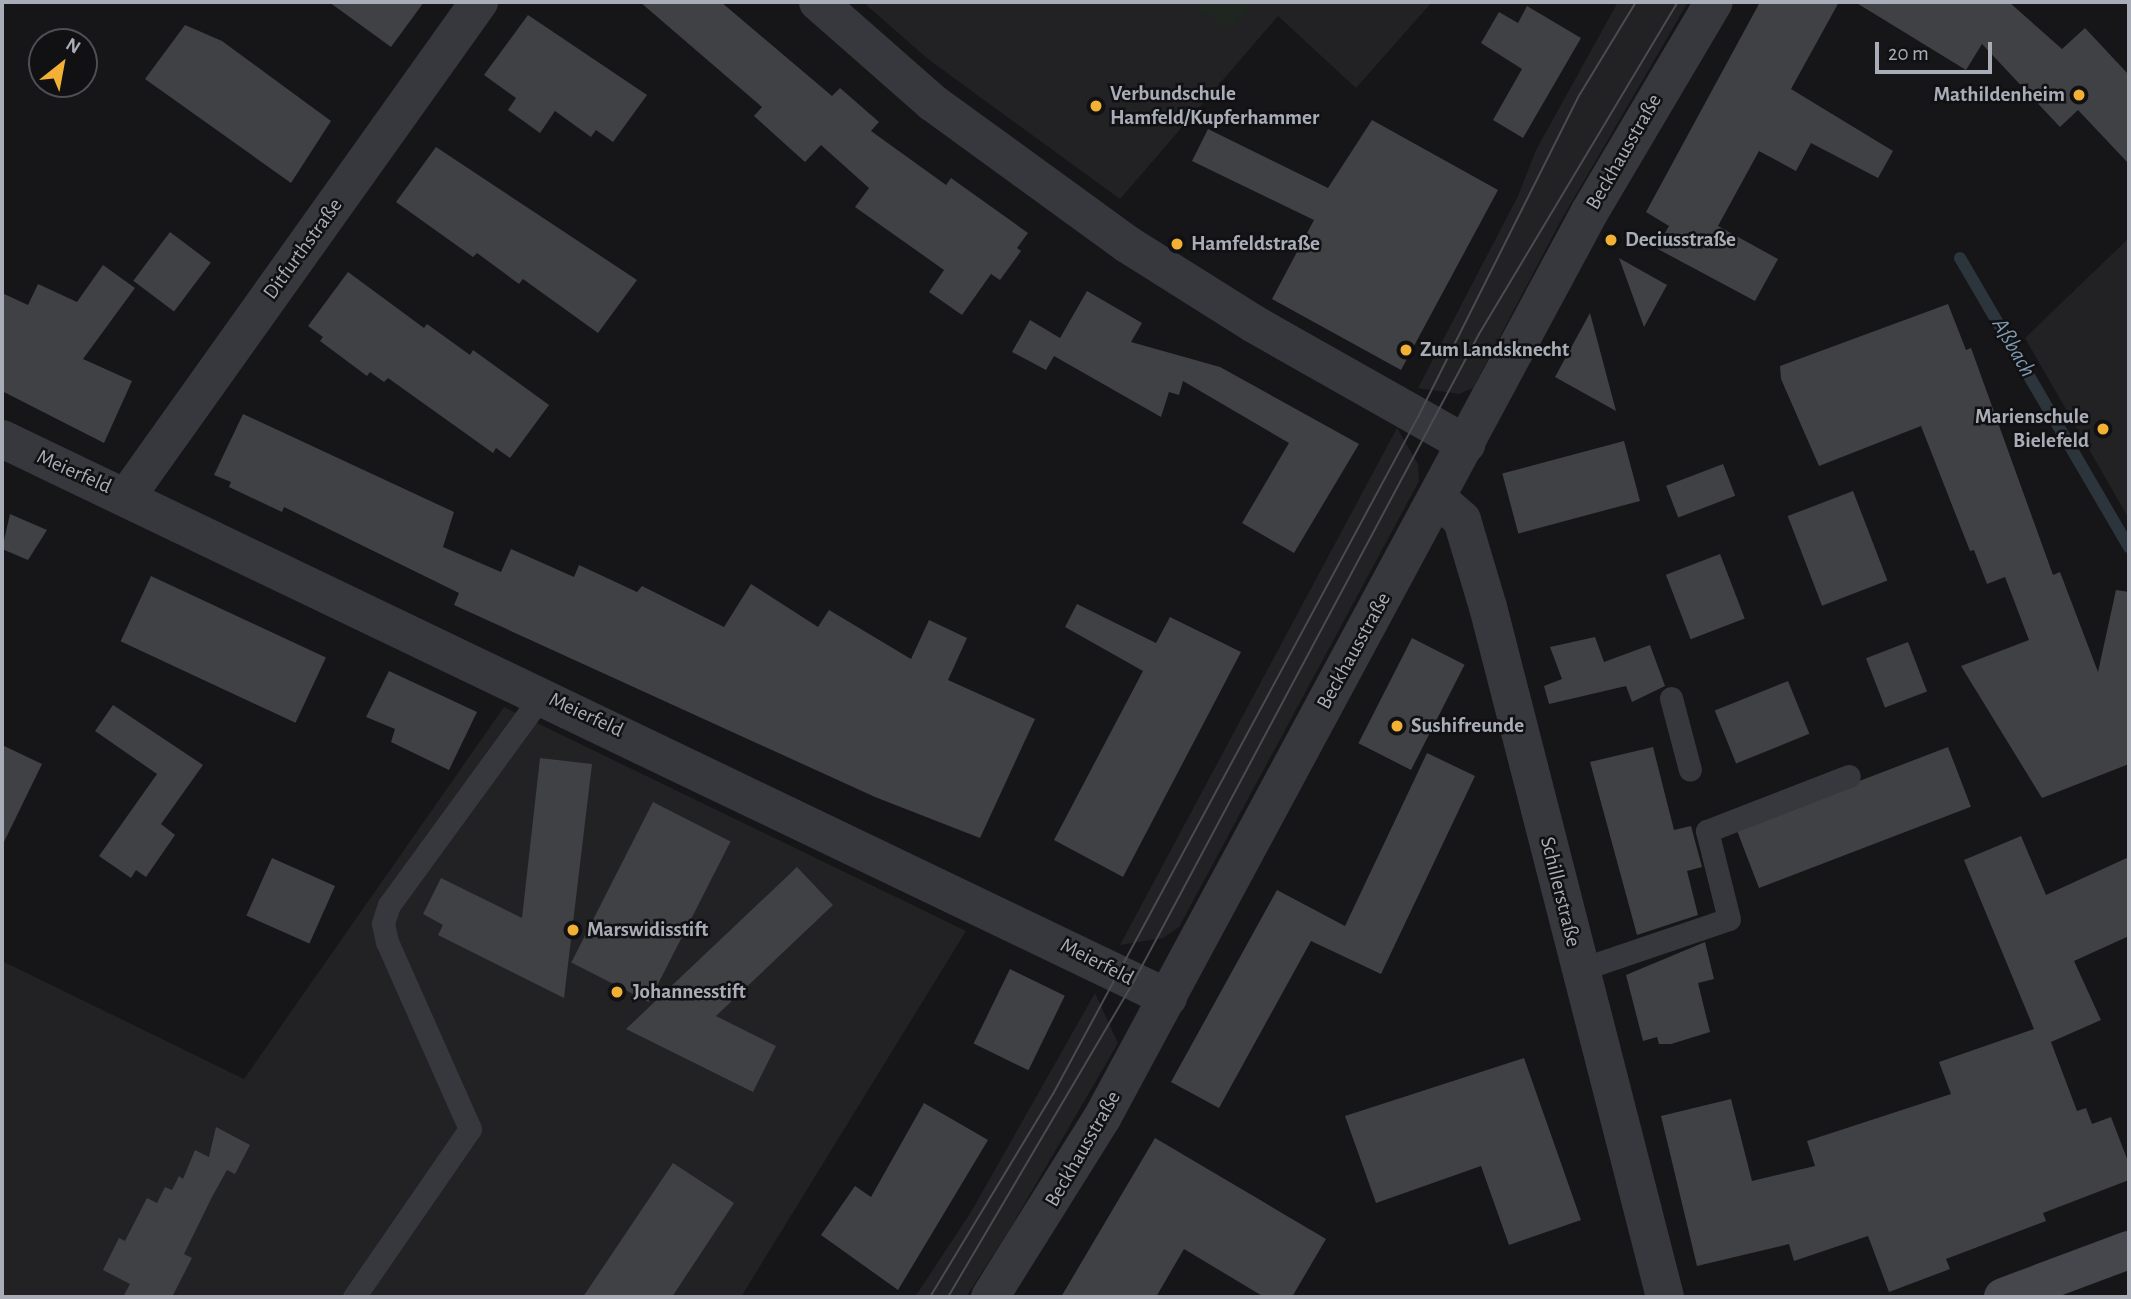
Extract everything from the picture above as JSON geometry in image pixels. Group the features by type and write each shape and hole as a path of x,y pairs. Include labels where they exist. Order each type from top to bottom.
{"main road":[{"path":"2003,1297 2129,1250"}],"street":[{"name":"Ditfurthstraße","path":"127,496 480,2"},
{"path":"818,2 933,103 1127,244 1247,320 1466,444"},
{"name":"Beckhausstraße","path":"990,1297 1060,1189 1167,998 1589,213 1714,2"},
{"name":"Meierfeld","path":"2,439 543,694 1167,998"},
{"name":"Schillerstraße","path":"1437,498 1462,520 1665,1297"}],"lane":[{"path":"354,1297 470,1129 387,942 383,923 389,905 543,694"},
{"path":"1671,698 1690,770"},
{"path":"1580,970 1729,919 1707,831 1849,776"}],"shaded area":[{"name":"Verbundschule Hamfeld/Kupferhammer","path":"863,2 1432,2 1356,88 1278,16 1120,199 928,59"},
{"path":"1190,2 1255,2 1227,29"},
{"path":"1618,2 1688,2 1560,222 1473,388 1459,394 1418,388 1518,196 1536,150"},
{"name":"Marienschule Bielefeld","path":"2129,238 2129,519 2025,338"},
{"path":"1397,428 1418,464 1419,481 1179,927 1163,938 1120,945"},
{"name":"Johannesstift","path":"504,707 966,931 741,1297 2,1297 2,961 244,1079"},
{"path":"1095,993 1118,1043 1008,1232 966,1297 915,1297 971,1212"}],"building":[{"path":"329,2 424,2 391,47"},
{"path":"640,2 721,2 832,96 840,88 879,122 871,131 946,185 951,178 1028,233 1017,248 1021,251 1000,280 991,274 962,315 929,292 944,270 855,207 869,188 821,145 805,162 754,116 762,107"},
{"path":"1760,2 1839,2 1791,89 1893,151 1878,178 1811,143 1796,171 1759,151 1718,226 1778,259 1755,301 1656,248 1669,226 1646,212"},
{"path":"1855,2 2009,2 2062,49 2085,28 2129,75 2129,164 2078,110 2060,127 1982,44 1966,70"},
{"path":"1527,6 1581,38 1523,138 1493,120 1522,69 1481,43 1499,12 1518,23"},
{"path":"528,15 647,95 613,142 596,130 591,137 555,111 540,133 508,110 516,98 484,75"},
{"path":"185,25 222,41 331,121 291,183 145,79"},
{"path":"1372,120 1498,190 1401,370 1272,299 1314,220 1192,161 1208,129 1328,188"},
{"path":"436,147 637,280 598,333 523,279 519,284 477,253 473,257 396,202"},
{"path":"170,232 211,263 174,311 133,281"},
{"path":"1619,258 1667,285 1644,327"},
{"path":"103,265 135,288 83,359 132,381 104,443 2,391 2,293 28,305 38,284 77,302"},
{"path":"348,272 424,328 427,324 470,355 473,350 549,405 510,458 496,448 493,453 388,378 384,382 370,372 367,376 320,341 323,337 308,326"},
{"path":"1087,291 1142,323 1131,342 1220,367 1359,444 1294,553 1242,523 1289,443 1183,381 1179,395 1169,392 1161,417 1054,356 1046,370 1012,352 1030,320 1060,338"},
{"path":"1948,304 1966,350 1971,348 2053,575 2060,572 2098,672 2116,590 2129,592 2129,764 2042,798 1961,666 2029,640 2005,577 1987,584 1974,550 1970,551 1921,426 1819,466 1781,379 1780,366"},
{"path":"1590,313 1616,411 1555,377"},
{"path":"243,414 454,512 443,547 501,572 511,549 574,577 579,565 637,592 642,586 724,627 751,584 818,627 829,610 911,659 929,620 967,638 948,680 1035,719 980,838 875,797 454,605 459,593 284,507 282,512 229,487 231,482 214,475"},
{"path":"1624,441 1640,501 1518,533 1502,474"},
{"path":"1723,464 1735,496 1678,518 1666,486"},
{"path":"1853,491 1887,581 1822,606 1788,516"},
{"path":"10,514 47,530 28,560 2,549"},
{"path":"1720,554 1745,618 1691,639 1666,575"},
{"path":"151,576 326,658 295,723 121,641"},
{"path":"1077,604 1156,643 1170,617 1241,652 1123,877 1054,840 1143,671 1065,627"},
{"path":"1595,637 1604,662 1650,645 1665,686 1632,702 1626,686 1549,704 1544,686 1562,679 1550,647"},
{"path":"1412,638 1465,665 1411,770 1358,743"},
{"path":"1908,642 1927,691 1885,708 1866,658"},
{"path":"389,671 477,712 449,770 391,742 395,729 366,717"},
{"path":"1788,681 1809,734 1736,763 1715,711"},
{"path":"113,705 203,765 161,824 175,835 146,877 136,870 131,878 99,856 157,774 95,731"},
{"path":"2,745 42,764 2,846"},
{"path":"1653,747 1674,830 1691,826 1702,867 1687,871 1698,915 1637,935 1590,762"},
{"path":"1948,747 1971,807 1759,888 1736,828"},
{"path":"1427,753 1475,776 1381,974 1311,941 1219,1108 1171,1082 1277,890 1345,926"},
{"path":"540,758 592,764 564,998 438,935 443,925 423,914 441,878 522,918"},
{"path":"653,802 731,841 649,1002 571,962"},
{"path":"2021,836 2046,895 2129,857 2129,936 2074,961 2101,1020 2051,1042 2077,1111 2086,1108 2092,1124 2111,1117 2129,1164 2129,1180 2043,1213 2046,1221 1946,1259 1950,1269 1889,1292 1868,1236 1794,1261 1789,1244 1697,1266 1661,1116 1731,1099 1752,1181 1815,1166 1807,1141 1951,1094 1939,1062 2034,1029 1964,860"},
{"path":"272,858 335,886 309,944 246,916"},
{"path":"797,867 833,905 716,1016 776,1046 753,1092 626,1029"},
{"path":"1705,942 1714,979 1698,983 1710,1032 1671,1044 1659,1044 1657,1037 1643,1041 1626,975"},
{"path":"1010,969 1065,996 1028,1070 974,1044"},
{"path":"1524,1058 1581,1220 1509,1245 1481,1166 1376,1203 1345,1116"},
{"path":"924,1103 988,1140 898,1290 821,1235 855,1186 871,1197"},
{"path":"216,1127 250,1145 235,1174 227,1170 212,1197 184,1254 192,1258 172,1297 123,1297 130,1284 103,1270 119,1238 125,1241 147,1198 157,1203 165,1187 172,1190 179,1176 183,1179 195,1150 209,1157"},
{"path":"1155,1138 1326,1239 1292,1297 1264,1297 1184,1249 1156,1297 1061,1297"},
{"path":"673,1163 734,1203 672,1297 583,1297"}],"waterway":[{"name":"Aßbach","path":"1960,258 2129,547"}],"tram line":[{"path":"930,1297 1053,1094 1418,417 1580,94 1636,2"},
{"path":"948,1297 1134,981 1479,334 1678,2"}],"place":[{"name":"Mathildenheim","path":"2079,95"},
{"name":"Verbundschule Hamfeld/Kupferhammer","path":"1096,106"},
{"name":"Deciusstraße","path":"1611,240"},
{"name":"Hamfeldstraße","path":"1177,244"},
{"name":"Zum Landsknecht","path":"1406,350"},
{"name":"Marienschule Bielefeld","path":"2103,429"},
{"name":"Sushifreunde","path":"1397,726"},
{"name":"Marswidisstift","path":"573,930"},
{"name":"Johannesstift","path":"617,992"}]}
